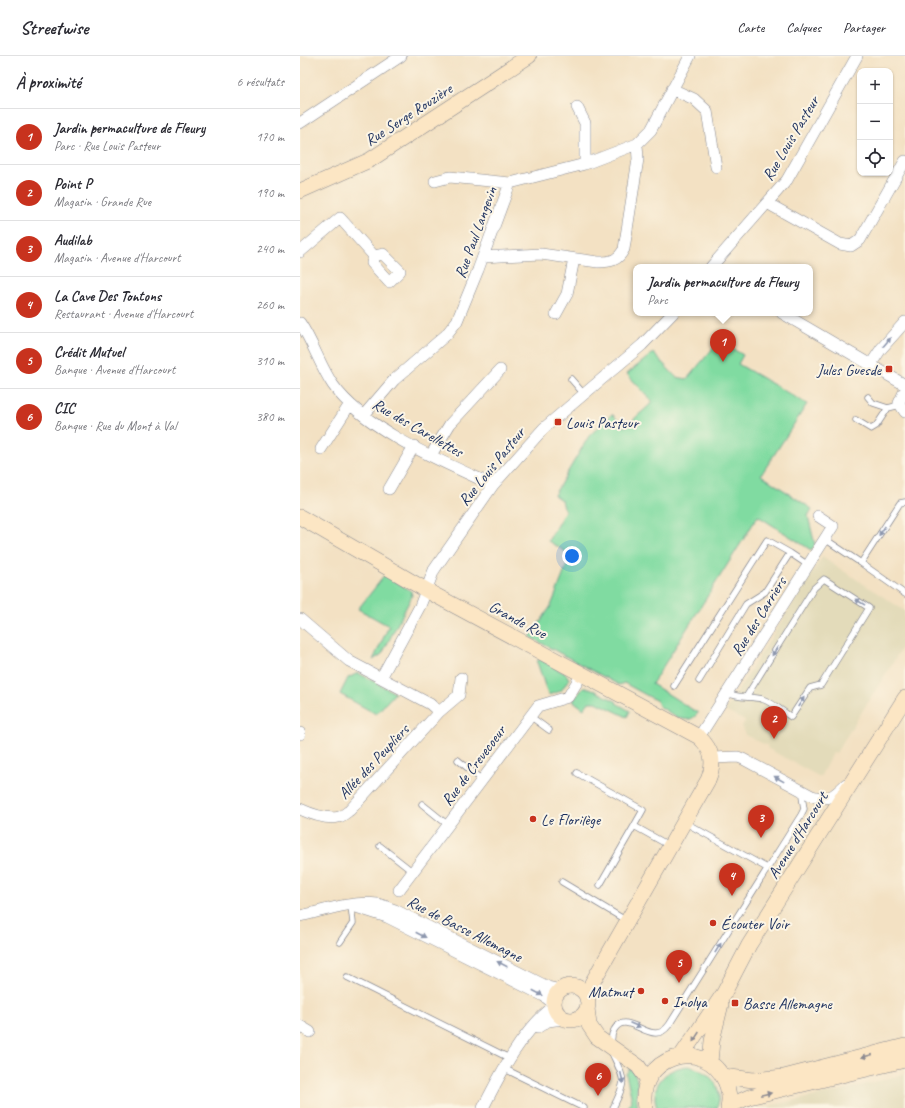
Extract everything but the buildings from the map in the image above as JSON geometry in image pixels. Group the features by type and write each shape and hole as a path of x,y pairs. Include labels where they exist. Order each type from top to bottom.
{"street":[{"path":"300,124 401,56"},
{"name":"Rue Serge Rouzière","path":"300,191 358,167 370,160 529,56"},
{"name":"Rue Paul Langevin","path":"364,415 394,380 452,329 468,297 510,183 585,164 637,144 651,130 690,56"},
{"name":"Rue Louis Pasteur","path":"714,264 768,203 786,180 857,56"},
{"path":"672,89 694,99 707,111 716,167"},
{"path":"578,107 585,123 585,164"},
{"path":"483,257 541,254 574,259 608,262 614,261 621,254 638,159 637,144"},
{"path":"768,203 840,244 851,246 860,240 905,160"},
{"path":"435,181 450,177 510,183"},
{"path":"300,252 340,218 374,256"},
{"path":"556,314 567,294 574,259"},
{"name":"Rue Louis Pasteur","path":"381,678 420,606 434,570 492,485 544,428 583,393 642,346 671,316"},
{"path":"787,316 905,385"},
{"path":"871,364 881,349 905,322"},
{"name":"Rue des Carellettes","path":"300,323 304,338 326,374 350,404 364,415 414,446 492,485"},
{"path":"431,455 450,424 500,370"},
{"path":"902,409 900,397 905,390"},
{"path":"322,449 350,404"},
{"path":"389,490 414,446"},
{"name":"Rue des Carriers","path":"699,737 833,526 818,516"},
{"name":"Grande Rue","path":"300,517 426,590 699,737 706,744 712,758"},
{"path":"300,619 349,661 430,704 439,712"},
{"name":"Rue de Crevecoeur","path":"399,890 538,706 568,697 582,674"},
{"name":"Allée des Peupliers","path":"300,809 317,815 329,817 339,817 350,810 439,712 459,695 461,678"},
{"name":"Avenue d'Harcourt","path":"681,1056 724,993 749,945 905,698"},
{"path":"526,1036 548,1021 578,1019 585,1012 592,983 708,780 712,771 712,758 738,757 812,796 828,799 837,794 857,773"},
{"name":"Rue de Basse Allemagne","path":"300,916 363,903 382,906 548,987 556,989 568,987"},
{"name":"Rue de Basse Allemagne","path":"351,905 387,917 544,996 554,1005"},
{"path":"607,957 582,982 568,987 556,995 554,1005 556,1013 590,1039 614,1051"},
{"path":"568,987 582,991 587,1004 589,1025 597,1038 638,1066 648,1080"},
{"name":"Avenue d'Harcourt","path":"710,1062 712,1041 724,993"},
{"path":"483,1108 498,1078 526,1036 554,1005"},
{"path":"723,1076 753,1080 784,1077 905,1046"},
{"path":"638,1066 657,1066 672,1058 681,1056 700,1058 710,1062 718,1069 728,1086 728,1107 749,1098 905,1060"},
{"path":"645,1108 644,1096 648,1080 657,1066"}],"lane":[{"path":"571,380 583,393"},
{"path":"868,397 873,403 888,408 902,409"},
{"path":"856,420 871,429 876,426 888,408"},
{"path":"861,562 900,503 905,502"},
{"path":"825,539 861,562 905,594"},
{"path":"674,686 766,540 808,565"},
{"path":"699,681 746,604 765,592 790,553"},
{"path":"728,693 736,698 746,697 763,699 791,716 810,688 821,685 869,608 824,579 814,588 746,697"},
{"path":"530,716 549,730"},
{"path":"458,760 482,780"},
{"path":"577,773 643,810 600,885"},
{"path":"613,1108 624,1086 611,1039 616,1026 627,1022 654,1033 662,1032 668,1027 804,809 801,790"},
{"path":"422,804 448,825"},
{"path":"684,822 767,868"},
{"path":"634,826 670,846"},
{"path":"380,846 413,872"},
{"path":"562,882 627,921"},
{"path":"340,942 353,923 351,905"},
{"path":"347,977 511,1059"},
{"path":"505,1069 584,1108"}],"shaded area":[{"path":"822,557 905,611 905,643 836,753 833,752 820,777 767,748 768,746 745,735 742,726 745,721 725,711"},
{"path":"905,1074 905,1108 759,1108 840,1091"}],"green space":[{"path":"719,341 743,355 738,364 807,404 761,475 812,509 808,516 815,545 811,550 758,516 652,684 698,713 694,717 684,719 679,718 659,706 657,701 624,683 619,685 530,637 551,606 571,555 548,541 565,511 562,501 554,495 589,436 612,414 625,427 653,402 627,374 653,353 676,377 687,379"},
{"path":"385,575 411,591 412,596 382,654 373,660 389,626 358,609"},
{"path":"539,659 566,674 569,679 561,691 548,695 537,662"},
{"path":"358,673 395,693 376,714 340,694 348,678"},
{"path":"583,688 590,688 617,702 616,703 630,711 627,717 596,702 589,702 584,709 573,701"},
{"path":"688,1066 702,1071 713,1080 719,1093 717,1108 657,1108 655,1092 661,1079 673,1070"},
{"path":"630,1068 636,1077 637,1082 638,1108 628,1108 632,1100 626,1074"}],"place":[{"name":"Jardin permaculture de Fleury","path":"723,362"},
{"name":"Jules Guesde","path":"889,369"},
{"name":"Louis Pasteur","path":"558,422"},
{"name":"Point P","path":"774,739"},
{"name":"Le Florilège","path":"533,819"},
{"name":"Audilab","path":"761,838"},
{"name":"La Cave Des Tontons","path":"732,896"},
{"name":"Écouter Voir","path":"713,923"},
{"name":"Crédit Mutuel","path":"679,983"},
{"name":"Matmut","path":"641,991"},
{"name":"Inolya","path":"665,1001"},
{"name":"Basse Allemagne","path":"735,1003"},
{"name":"CIC","path":"598,1096"}]}
